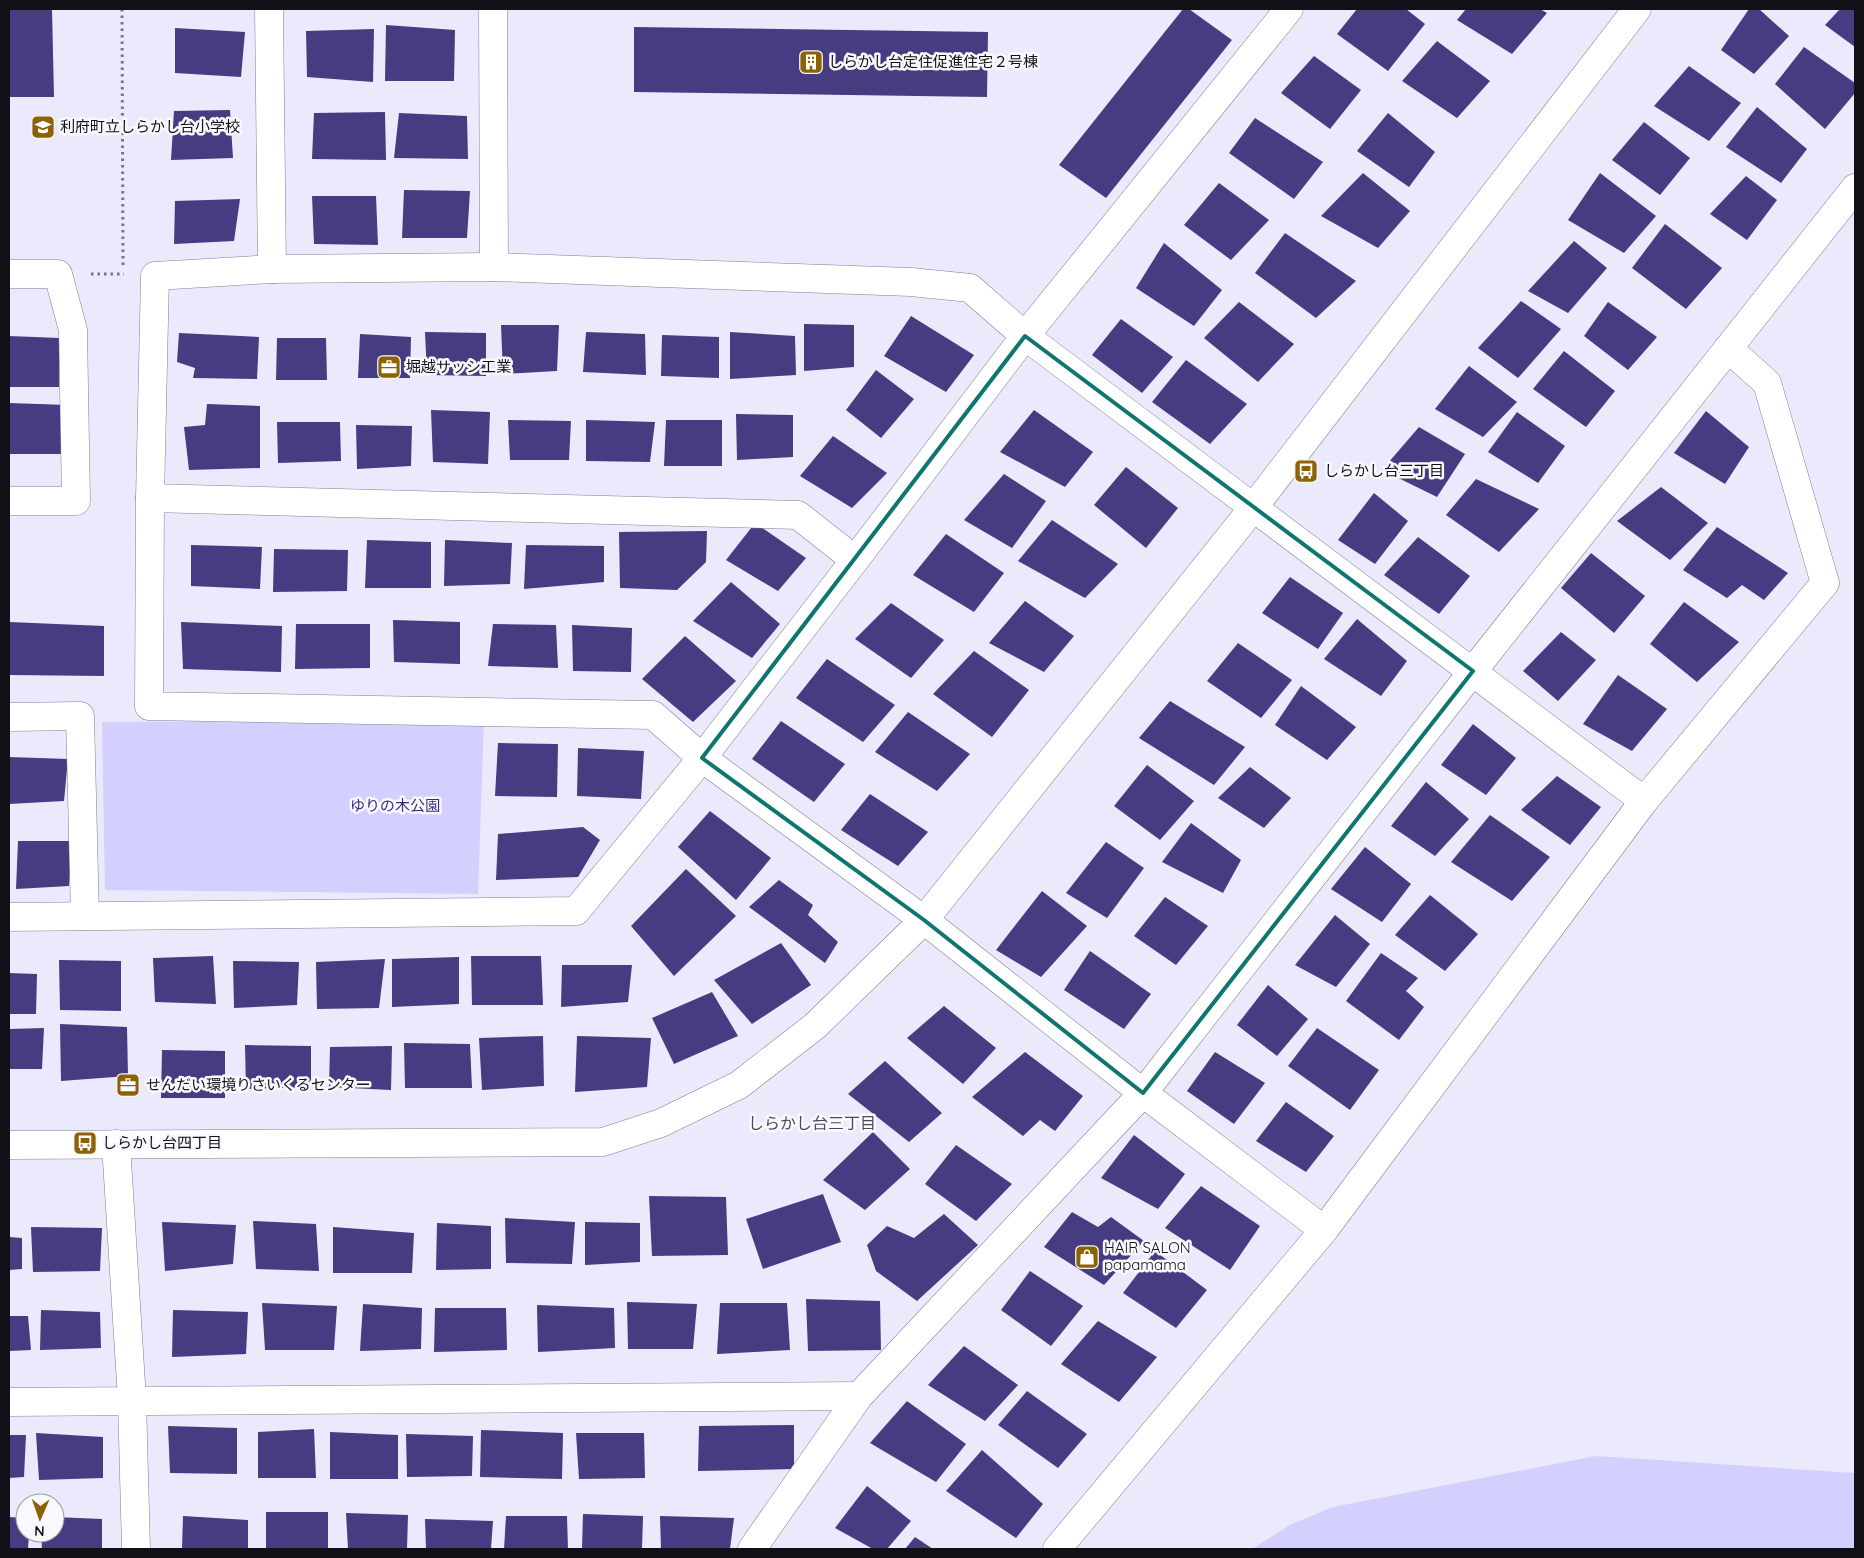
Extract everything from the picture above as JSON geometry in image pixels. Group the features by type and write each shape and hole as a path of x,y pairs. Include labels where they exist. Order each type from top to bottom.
{"street":[{"path":"269,9 272,269"},
{"path":"494,9 494,267"},
{"path":"9,917 576,911 702,758 1025,336 1289,9"},
{"path":"9,1145 603,1142 661,1124 739,1085 815,1026 924,920 1253,508 1637,9"},
{"path":"752,1549 860,1396 1143,1093 1473,671 1855,188"},
{"path":"1324,1230 1143,1093 924,920 702,758 653,716 149,706 150,498 155,276 272,269 494,267 910,282 970,288 1025,336 1644,801"},
{"path":"9,274 58,274 73,330 76,501 9,501"},
{"path":"1057,1549 1324,1230 1644,801 1825,583 1767,383 1728,348"},
{"path":"150,498 798,516 855,560"},
{"path":"9,717 80,716 85,916"},
{"path":"116,1144 132,1400 136,1549"},
{"path":"9,1402 860,1396"}],"path":[{"path":"122,9 123,274"},
{"path":"58,274 155,276"}],"highlighted area":[{"path":"1025,336 1473,671 1143,1093 924,920 702,758"}],"green space":[{"name":"ゆりの木公園","path":"484,720 478,894 105,890 102,722"},
{"path":"1596,1456 1855,1473 1855,1549 1252,1549 1290,1525 1333,1507"}],"building":[{"path":"9,9 52,9 54,97 9,97"},
{"path":"1183,9 1189,9 1232,40 1106,198 1059,165"},
{"path":"1357,9 1406,9 1425,24 1388,71 1337,34"},
{"path":"1466,9 1540,9 1547,13 1512,54 1457,20"},
{"path":"1749,9 1759,9 1789,36 1754,74 1721,50"},
{"path":"1840,9 1855,9 1855,47 1825,25"},
{"path":"386,25 455,30 454,81 385,81"},
{"name":"しらかし台定住促進住宅２号棟","path":"634,27 988,32 987,97 634,92"},
{"path":"175,28 245,32 241,77 175,73"},
{"path":"374,29 373,82 307,77 306,31"},
{"path":"1437,41 1490,81 1457,118 1402,81"},
{"path":"1804,47 1855,83 1855,93 1825,129 1775,84"},
{"path":"1314,56 1361,90 1330,129 1281,93"},
{"path":"1689,66 1741,103 1709,141 1654,106"},
{"path":"1757,107 1807,149 1781,183 1726,147"},
{"path":"230,110 233,158 171,160 174,111"},
{"path":"385,112 386,160 312,159 314,113"},
{"path":"399,113 467,116 468,159 394,158"},
{"path":"1388,113 1435,152 1409,187 1357,151"},
{"path":"1255,118 1323,162 1294,199 1229,153"},
{"path":"1644,122 1690,158 1660,195 1612,160"},
{"path":"1363,173 1410,211 1378,248 1321,216"},
{"path":"1600,173 1656,216 1624,253 1568,220"},
{"path":"1746,176 1777,200 1747,240 1710,214"},
{"path":"1219,183 1269,220 1231,260 1184,225"},
{"path":"404,190 470,191 467,238 402,238"},
{"path":"312,196 376,196 378,245 314,244"},
{"path":"240,199 234,241 174,244 175,201"},
{"path":"1665,224 1722,268 1686,309 1632,268"},
{"path":"1285,233 1356,281 1316,318 1255,273"},
{"path":"1574,241 1607,268 1568,313 1528,291"},
{"path":"1164,243 1222,290 1194,326 1136,288"},
{"path":"1521,301 1561,329 1518,378 1478,348"},
{"path":"1239,302 1294,344 1258,382 1204,338"},
{"path":"1608,302 1657,337 1628,370 1584,336"},
{"path":"911,316 974,355 946,392 884,356"},
{"path":"1121,319 1173,357 1142,393 1092,355"},
{"path":"804,324 854,325 854,367 804,371"},
{"path":"501,325 559,325 557,371 503,374"},
{"path":"425,332 486,333 486,376 427,375"},
{"path":"586,332 645,334 646,375 583,372"},
{"path":"730,332 795,336 796,375 730,379"},
{"path":"179,333 259,337 257,379 193,378 195,368 177,362"},
{"path":"360,334 411,337 410,378 358,378"},
{"path":"662,335 719,337 719,378 661,376"},
{"path":"9,336 60,338 59,387 9,387"},
{"path":"277,338 326,338 327,380 276,380"},
{"path":"1564,351 1615,391 1586,427 1533,389"},
{"path":"1186,360 1247,404 1210,444 1152,402"},
{"path":"1469,366 1517,402 1483,437 1435,409"},
{"path":"876,370 914,399 881,438 846,410"},
{"path":"9,403 68,405 64,454 9,454"},
{"path":"207,404 260,406 260,468 189,470 184,427 205,425"},
{"path":"431,410 490,412 488,464 433,462"},
{"path":"1034,410 1093,452 1065,487 1000,452"},
{"path":"1706,411 1749,447 1725,484 1674,453"},
{"path":"1517,412 1565,446 1538,483 1488,452"},
{"path":"736,414 793,415 793,457 737,460"},
{"path":"508,420 571,421 569,460 510,460"},
{"path":"586,420 655,422 650,462 586,461"},
{"path":"666,420 722,420 722,466 664,466"},
{"path":"277,422 340,422 341,461 278,463"},
{"path":"356,425 412,426 411,466 357,469"},
{"path":"1419,427 1465,454 1437,497 1382,470"},
{"path":"833,436 887,473 852,508 800,476"},
{"path":"1126,467 1178,508 1146,548 1094,505"},
{"path":"1004,474 1046,501 1012,548 964,520"},
{"path":"1476,479 1539,509 1499,552 1446,515"},
{"path":"1661,487 1708,523 1670,560 1617,521"},
{"path":"1374,493 1408,521 1375,564 1338,540"},
{"path":"1052,520 1118,564 1085,598 1018,561"},
{"path":"755,523 806,558 778,591 726,560"},
{"path":"1717,527 1788,573 1764,600 1742,585 1727,598 1683,570"},
{"path":"707,531 706,562 677,590 620,588 619,532"},
{"path":"946,534 1004,573 974,612 913,575"},
{"path":"1418,537 1470,576 1439,614 1384,575"},
{"path":"367,540 431,542 431,588 365,588"},
{"path":"445,540 512,543 510,584 444,586"},
{"path":"191,545 262,547 260,589 191,586"},
{"path":"526,545 604,546 604,582 524,589"},
{"path":"274,549 348,550 347,591 273,592"},
{"path":"1591,553 1645,596 1614,633 1561,588"},
{"path":"1290,577 1343,613 1318,649 1262,613"},
{"path":"731,582 780,624 752,658 693,621"},
{"path":"1025,601 1074,636 1044,672 989,643"},
{"path":"1684,602 1739,642 1697,682 1650,644"},
{"path":"891,603 944,640 911,678 855,639"},
{"path":"1357,619 1407,661 1381,696 1324,659"},
{"path":"393,620 460,622 460,664 394,662"},
{"path":"9,622 104,626 104,676 9,675"},
{"path":"181,622 282,626 281,672 183,669"},
{"path":"296,624 370,624 370,668 295,669"},
{"path":"493,624 556,625 558,668 488,666"},
{"path":"572,625 632,628 631,672 573,671"},
{"path":"1561,632 1596,660 1558,701 1523,671"},
{"path":"685,636 736,681 693,722 642,679"},
{"path":"1238,643 1292,680 1261,718 1207,681"},
{"path":"974,651 1029,690 992,737 933,694"},
{"path":"827,659 895,705 863,742 796,698"},
{"path":"1618,675 1667,709 1632,751 1583,724"},
{"path":"1301,686 1356,727 1327,760 1275,725"},
{"path":"1170,701 1245,747 1214,785 1139,738"},
{"path":"908,712 970,754 937,791 875,752"},
{"path":"781,721 845,764 814,802 752,759"},
{"path":"1473,724 1516,758 1486,795 1441,765"},
{"path":"498,743 558,744 557,797 495,796"},
{"path":"578,748 644,751 641,799 577,796"},
{"path":"9,757 68,759 64,801 9,804"},
{"path":"1147,765 1194,801 1160,840 1114,806"},
{"path":"1250,767 1291,798 1264,828 1218,798"},
{"path":"1557,776 1601,807 1570,845 1521,810"},
{"path":"1426,782 1469,819 1435,856 1391,826"},
{"path":"870,794 928,832 898,866 841,830"},
{"path":"710,811 771,858 736,900 678,847"},
{"path":"1490,815 1550,857 1512,901 1451,862"},
{"path":"1191,823 1241,860 1223,893 1162,862"},
{"path":"583,827 600,840 578,877 496,880 498,834"},
{"path":"18,841 72,841 69,886 16,889"},
{"path":"1106,842 1144,868 1107,918 1066,893"},
{"path":"1365,847 1411,884 1382,922 1331,889"},
{"path":"686,869 736,916 674,976 631,926"},
{"path":"779,880 813,905 808,915 838,942 825,963 749,907"},
{"path":"1042,891 1087,926 1041,977 996,950"},
{"path":"1430,895 1478,934 1445,971 1395,935"},
{"path":"1165,897 1208,926 1176,965 1134,936"},
{"path":"1335,915 1370,944 1336,987 1295,965"},
{"path":"781,943 811,985 752,1024 714,980"},
{"path":"1090,951 1151,994 1124,1029 1064,990"},
{"path":"1381,953 1418,978 1406,991 1424,1007 1399,1040 1346,1001"},
{"path":"213,956 216,1004 155,1002 153,958"},
{"path":"471,956 541,956 543,1005 472,1005"},
{"path":"459,957 459,1004 392,1007 392,959"},
{"path":"385,959 379,1008 317,1009 316,962"},
{"path":"59,960 121,961 121,1011 60,1010"},
{"path":"233,961 299,962 297,1005 234,1008"},
{"path":"562,965 632,965 628,1002 561,1007"},
{"path":"9,973 37,974 36,1014 9,1014"},
{"path":"1268,985 1308,1019 1277,1056 1237,1025"},
{"path":"712,992 738,1036 674,1064 652,1018"},
{"path":"944,1006 996,1048 963,1084 907,1038"},
{"path":"60,1024 127,1027 128,1076 61,1081"},
{"path":"44,1028 42,1069 9,1069 9,1029"},
{"path":"1317,1028 1379,1070 1350,1110 1288,1066"},
{"path":"543,1036 544,1086 482,1090 479,1038"},
{"path":"577,1036 651,1038 647,1087 575,1092"},
{"path":"404,1043 470,1044 472,1088 405,1088"},
{"path":"245,1045 311,1046 311,1087 246,1089"},
{"path":"392,1046 391,1090 329,1087 330,1047"},
{"path":"162,1050 225,1051 225,1098 161,1098"},
{"path":"1025,1052 1083,1096 1055,1131 1040,1120 1023,1136 972,1097"},
{"path":"1215,1052 1265,1083 1234,1124 1187,1091"},
{"path":"885,1061 942,1113 909,1142 848,1094"},
{"path":"1286,1102 1334,1136 1306,1172 1256,1141"},
{"path":"873,1132 910,1169 865,1210 823,1180"},
{"path":"1134,1135 1185,1174 1158,1209 1101,1178"},
{"path":"956,1145 1012,1184 976,1221 925,1184"},
{"path":"1201,1186 1260,1226 1230,1270 1165,1228"},
{"path":"823,1194 841,1242 763,1269 746,1219"},
{"path":"649,1196 726,1197 728,1255 652,1256"},
{"path":"1072,1212 1098,1227 1111,1217 1144,1241 1104,1285 1044,1247"},
{"path":"944,1214 978,1245 917,1301 876,1271 867,1245 887,1226 914,1238"},
{"path":"505,1218 575,1222 572,1264 506,1263"},
{"path":"253,1221 316,1224 319,1271 256,1269"},
{"path":"162,1222 236,1225 233,1264 165,1271"},
{"path":"585,1222 640,1223 640,1262 585,1265"},
{"path":"437,1223 491,1226 491,1269 436,1270"},
{"path":"31,1227 102,1228 100,1271 33,1272"},
{"path":"333,1227 414,1233 412,1273 333,1273"},
{"path":"9,1237 22,1238 22,1269 9,1270"},
{"path":"1155,1251 1207,1290 1176,1328 1123,1293"},
{"path":"1030,1271 1083,1306 1051,1346 1001,1310"},
{"path":"806,1299 880,1301 881,1350 808,1351"},
{"path":"627,1302 697,1304 693,1349 628,1349"},
{"path":"262,1303 337,1306 334,1350 265,1350"},
{"path":"720,1303 787,1303 790,1350 717,1354"},
{"path":"363,1304 422,1308 421,1349 360,1351"},
{"path":"537,1305 614,1308 615,1348 538,1352"},
{"path":"435,1308 506,1308 507,1350 434,1352"},
{"path":"41,1310 100,1312 101,1348 40,1350"},
{"path":"173,1310 248,1312 246,1354 172,1357"},
{"path":"9,1316 28,1316 31,1350 9,1351"},
{"path":"1098,1321 1157,1357 1119,1402 1061,1364"},
{"path":"964,1346 1018,1385 985,1421 928,1385"},
{"path":"1027,1391 1087,1434 1058,1468 998,1425"},
{"path":"907,1401 966,1444 936,1482 870,1443"},
{"path":"794,1425 794,1469 698,1471 699,1426"},
{"path":"168,1426 237,1428 237,1474 170,1473"},
{"path":"314,1429 316,1478 258,1478 258,1432"},
{"path":"481,1430 563,1433 562,1479 480,1477"},
{"path":"330,1432 398,1435 398,1479 330,1479"},
{"path":"36,1433 103,1437 103,1478 39,1480"},
{"path":"576,1433 644,1433 645,1478 579,1479"},
{"path":"406,1434 473,1436 472,1476 407,1477"},
{"path":"9,1435 26,1435 24,1477 9,1478"},
{"path":"982,1450 1043,1504 1016,1538 946,1491"},
{"path":"867,1486 911,1521 887,1549 873,1549 835,1528"},
{"path":"266,1512 328,1512 328,1549 266,1549"},
{"path":"346,1513 408,1515 407,1549 348,1549"},
{"path":"583,1514 643,1516 642,1549 582,1549"},
{"path":"183,1516 248,1520 248,1549 182,1549"},
{"path":"506,1516 567,1516 568,1549 504,1549"},
{"path":"660,1516 734,1518 730,1549 661,1549"},
{"path":"9,1517 15,1517 15,1543 28,1543 28,1549 9,1549"},
{"path":"65,1517 102,1519 102,1549 42,1549 42,1543 65,1543"},
{"path":"425,1519 493,1521 491,1549 426,1549"},
{"path":"915,1537 933,1549 905,1549"}],"place":[{"name":"しらかし台定住促進住宅２号棟","path":"811,62"},
{"name":"利府町立しらかし台小学校","path":"43,127"},
{"name":"堀越サッシ工業","path":"389,367"},
{"name":"しらかし台三丁目","path":"1306,471"},
{"name":"せんだい環境りさいくるセンター","path":"128,1085"},
{"name":"しらかし台四丁目","path":"85,1143"},
{"name":"HAIR SALON papamama","path":"1087,1257"}],"district":[{"name":"しらかし台三丁目","path":"812,1123"}]}
